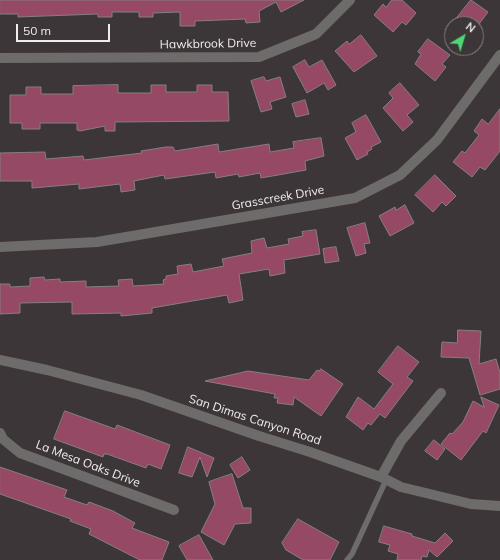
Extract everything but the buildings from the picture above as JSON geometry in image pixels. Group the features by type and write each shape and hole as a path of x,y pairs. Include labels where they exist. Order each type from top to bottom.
{"street":[{"name":"Hawkbrook Drive","path":"0,58 259,57 316,34 350,0"},
{"name":"Grasscreek Drive","path":"0,246 97,242 355,198 400,175 437,140 500,55"},
{"name":"San Dimas Canyon Road","path":"0,360 47,370 141,395 383,478 402,487 471,504 500,506"},
{"path":"383,478 401,440 441,393"},
{"name":"La Mesa Oaks Drive","path":"0,433 3,439 20,453 174,510"}],"lane":[{"path":"347,560 352,554 383,478"}]}
